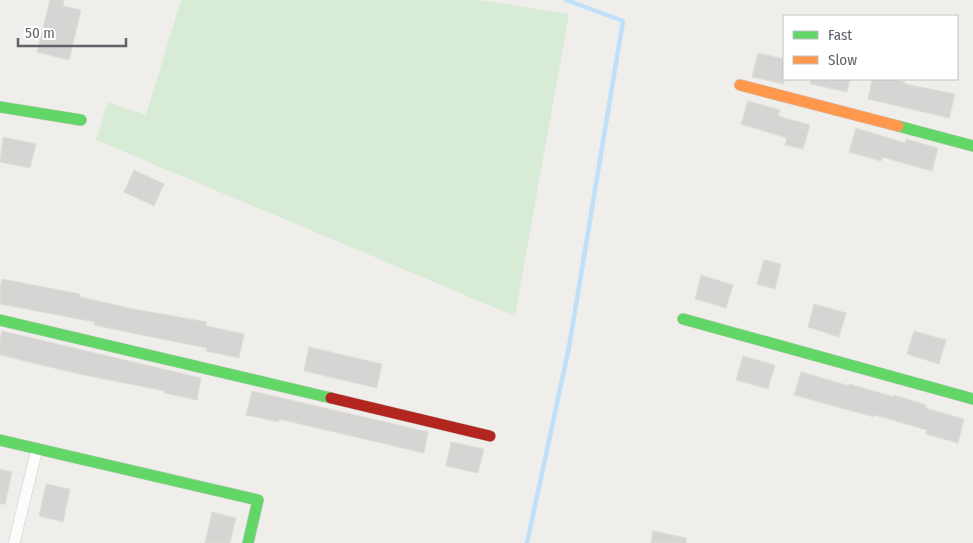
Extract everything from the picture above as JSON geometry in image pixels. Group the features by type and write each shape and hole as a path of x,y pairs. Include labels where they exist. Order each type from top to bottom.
{"street":[{"path":"740,85 973,146"},
{"path":"0,107 81,120"},
{"path":"683,319 973,399"},
{"path":"0,320 490,436"},
{"path":"0,440 258,500 248,543"},
{"path":"14,543 37,449"}],"green space":[{"path":"181,0 480,0 569,14 515,316 96,140 108,102 146,115"}],"building":[{"path":"50,0 64,0 63,6 81,10 69,60 37,52"},
{"path":"758,53 783,59 784,84 752,77"},
{"path":"811,80 850,80 847,92 810,84"},
{"path":"872,80 896,80 905,82 905,84 955,94 949,118 868,99"},
{"path":"748,101 780,110 778,116 810,125 803,149 785,145 787,138 741,124"},
{"path":"856,128 905,143 906,139 938,148 932,171 882,157 881,161 849,152"},
{"path":"3,137 36,144 30,168 0,162"},
{"path":"134,170 164,184 154,206 124,192"},
{"path":"764,260 781,264 775,289 757,284"},
{"path":"701,275 733,285 726,308 695,299"},
{"path":"2,279 80,294 80,297 138,310 207,322 206,326 244,334 239,358 206,351 207,348 94,325 95,322 0,304"},
{"path":"814,304 846,313 839,337 808,327"},
{"path":"2,331 201,378 197,400 164,393 165,391 79,374 0,355"},
{"path":"914,331 946,340 939,364 907,354"},
{"path":"309,347 382,364 377,388 304,371"},
{"path":"743,356 775,365 768,389 736,380"},
{"path":"801,372 849,386 849,384 894,397 894,395 926,405 925,408 964,419 958,443 926,434 927,430 794,395"},
{"path":"252,391 428,432 424,453 279,419 279,422 246,415"},
{"path":"451,442 484,449 478,473 446,466"},
{"path":"0,469 12,472 5,504 0,504"},
{"path":"46,484 70,489 63,522 39,516"},
{"path":"212,512 236,518 230,543 205,543"},
{"path":"653,531 686,538 686,543 651,543"}],"waterway":[{"path":"527,543 569,347 623,21 566,0"}],"traffic: fast":[{"path":"0,107 81,120"},
{"path":"898,126 973,146"},
{"path":"683,319 973,399"},
{"path":"0,320 331,398"},
{"path":"0,440 258,500 248,543"}],"traffic: slow":[{"path":"740,85 898,126"}],"traffic: jam":[{"path":"331,398 490,436"}]}
